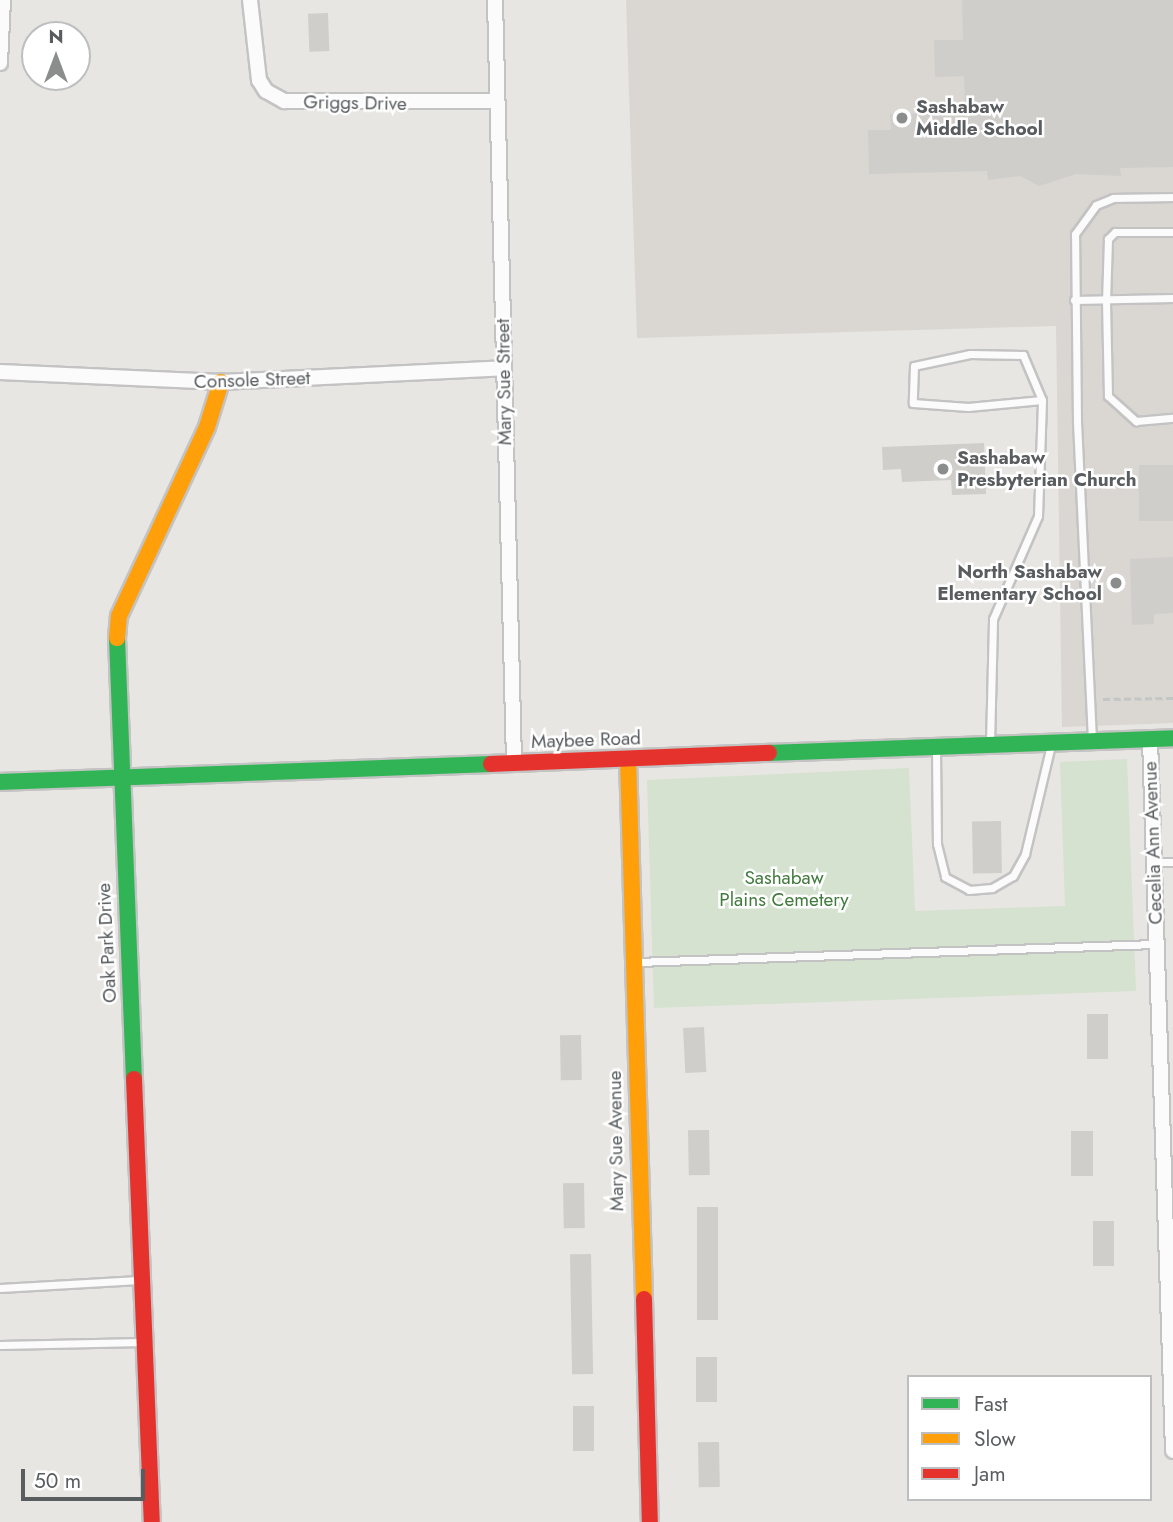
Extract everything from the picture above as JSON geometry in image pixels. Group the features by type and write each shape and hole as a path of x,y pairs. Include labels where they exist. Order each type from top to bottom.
{"street":[{"path":"0,63 3,0"},
{"name":"Griggs Drive","path":"250,0 260,80 265,91 284,102 498,102"},
{"name":"Mary Sue Street","path":"495,0 514,763"},
{"name":"Console Street","path":"0,372 220,382 503,368"},
{"name":"Oak Park Drive","path":"152,1522 144,1279 120,777 120,616 207,427 220,382"},
{"name":"Maybee Road","path":"0,782 1173,738"},
{"name":"Cecelia Ann Avenue","path":"1150,739 1156,944 1167,1064 1173,1451"},
{"name":"Mary Sue Avenue","path":"628,759 650,1522"}],"lane":[{"path":"1092,740 1074,300 1075,234 1087,212 1113,198 1173,197"},
{"path":"1173,232 1115,232 1108,239 1106,301 1108,396 1136,422 1173,418"},
{"path":"1074,300 1173,298"},
{"path":"990,745 993,618 1038,516 1042,400 1023,355 970,354 914,366 913,402 968,407 1042,400"},
{"path":"936,747 937,844 945,877 969,890 992,888 1013,876 1025,854 1052,742"},
{"path":"1154,862 1173,862"},
{"path":"633,962 1156,944"},
{"path":"0,1288 144,1279"},
{"path":"0,1345 146,1342"}],"path":[{"path":"1089,700 1173,698"}],"shaded area":[{"name":"Sashabaw Middle School","path":"626,0 1173,0 1173,723 1062,727 1056,326 637,338"}],"green space":[{"name":"Sashabaw Plains Cemetery","path":"1127,759 1136,991 654,1008 647,780 909,768 915,911 1065,906 1060,762"}],"building":[{"path":"962,0 1173,0 1173,167 1120,168 1121,176 1076,174 1039,186 1020,176 988,180 987,171 869,174 868,130 891,130 890,114 965,113 964,76 935,77 934,40 963,40"},
{"path":"328,13 329,51 309,52 308,14"},
{"name":"Sashabaw Presbyterian Church","path":"984,443 986,494 952,495 951,480 902,482 901,469 883,470 882,447"},
{"path":"1139,465 1173,465 1173,521 1139,521"},
{"path":"1173,557 1173,613 1154,614 1154,624 1132,625 1130,559"},
{"path":"1001,821 1002,873 973,873 972,822"},
{"path":"1087,1014 1108,1014 1108,1059 1087,1059"},
{"path":"704,1027 706,1072 685,1073 683,1028"},
{"path":"560,1035 581,1035 582,1080 561,1080"},
{"path":"688,1130 709,1130 710,1175 689,1175"},
{"path":"1071,1131 1093,1131 1093,1176 1071,1176"},
{"path":"563,1183 584,1183 585,1228 564,1228"},
{"path":"697,1207 718,1207 718,1320 697,1320"},
{"path":"1093,1221 1114,1221 1114,1266 1093,1266"},
{"path":"570,1254 591,1254 593,1374 572,1374"},
{"path":"696,1357 717,1357 717,1402 696,1402"},
{"path":"573,1406 594,1406 594,1451 573,1451"},
{"path":"698,1442 719,1442 720,1487 699,1487"}],"traffic: fast":[{"path":"117,638 134,1079"},
{"path":"769,753 1173,738"},
{"path":"0,782 491,764"}],"traffic: slow":[{"path":"117,638 119,616 207,427 221,382"},
{"path":"628,759 644,1299"}],"traffic: jam":[{"path":"491,764 769,753"},
{"path":"134,1079 152,1522"},
{"path":"644,1299 650,1522"}],"place":[{"name":"Sashabaw Middle School","path":"902,118"},
{"name":"Sashabaw Presbyterian Church","path":"943,469"},
{"name":"North Sashabaw Elementary School","path":"1116,583"}]}
